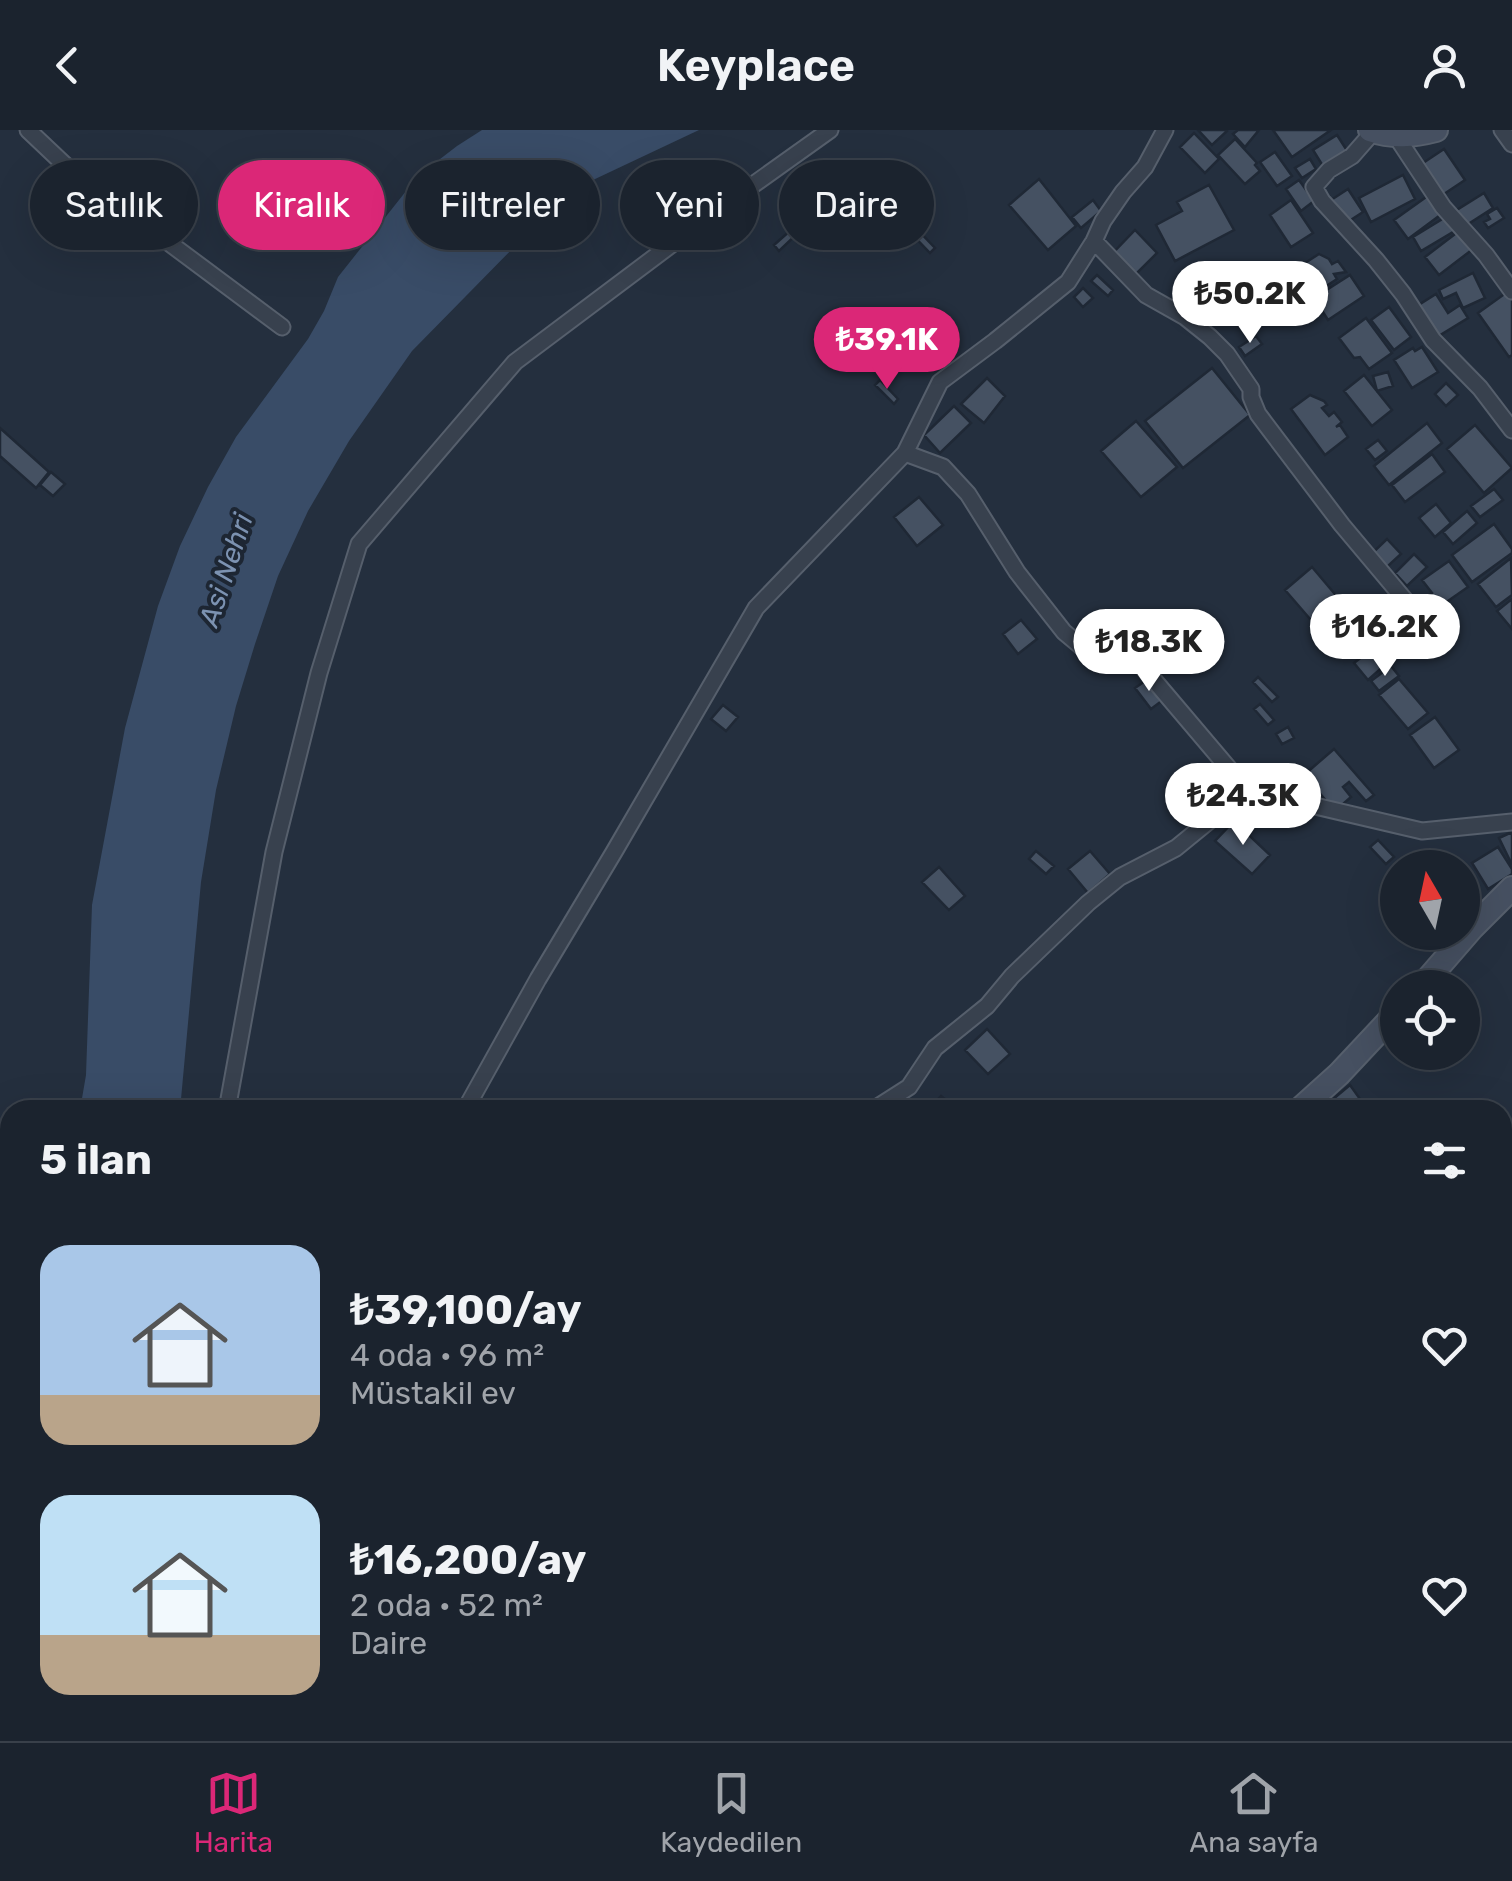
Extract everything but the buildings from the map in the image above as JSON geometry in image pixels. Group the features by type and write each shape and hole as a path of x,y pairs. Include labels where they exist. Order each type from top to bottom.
{"street":[{"path":"28,130 66,166 282,327"},
{"path":"228,1100 274,852 319,672 359,544 515,362 830,130"},
{"path":"471,1100 756,608 905,453 940,382 1068,282 1103,221 1145,167 1165,130"},
{"path":"1436,130 1411,137 1380,133 1328,170 1314,187 1404,294 1434,340 1480,388 1512,430"},
{"path":"1502,130 1512,144"},
{"path":"1380,133 1486,255 1512,291"},
{"path":"1094,240 1146,295 1210,336 1226,354 1252,388 1258,414 1342,525 1410,606"},
{"path":"905,453 943,467 968,494 1017,572 1064,632 1088,652 1114,634 1247,790 1422,831 1512,822"},
{"path":"888,1100 909,1087 935,1048 988,1006 1012,976 1088,903 1120,877 1176,848 1247,790"},
{"path":"1436,970 1512,888"},
{"path":"1310,1100 1380,1031"}],"water":[{"path":"482,130 699,130 635,160 620,160 620,167 600,177 600,160 439,160"},
{"name":"Asi Nehri","path":"405,192 405,250 511,250 412,351 349,441 308,511 278,576 236,706 216,790 201,882 181,1100 82,1100 92,905 125,728 158,606 180,546 236,437 308,339 338,277 359,250 385,250 385,218"}]}
